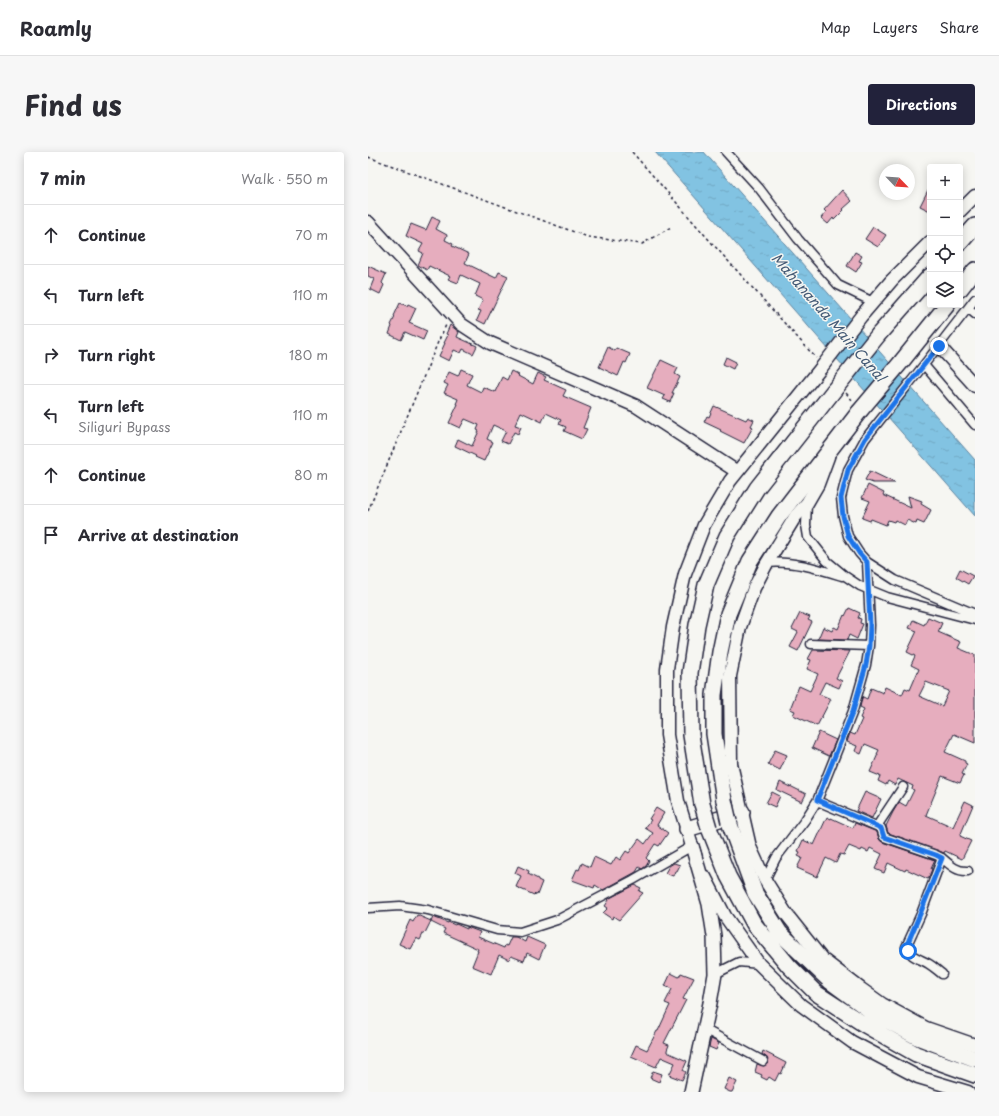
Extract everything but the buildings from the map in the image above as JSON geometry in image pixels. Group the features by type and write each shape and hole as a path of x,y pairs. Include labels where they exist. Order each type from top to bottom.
{"highway":[{"path":"963,240 975,226"},
{"path":"963,285 975,270"},
{"path":"927,279 879,334 840,391 757,488 727,536 706,585 697,625 690,673 691,735 702,804 728,876 754,924 789,966 816,993 865,1025 916,1054 975,1075"},
{"path":"945,308 902,361 857,408 833,446 779,516 750,562 728,614 720,652 714,695 714,734 724,800 729,822 755,893 780,933 831,982 872,1012 917,1037 975,1059"},
{"path":"687,829 742,812"}],"main road":[{"path":"691,1092 715,974 714,936 709,904 692,846"}],"street":[{"path":"726,152 759,188 798,239 838,285 873,302"},
{"path":"963,208 975,196"},
{"path":"368,222 461,324 490,343 636,406 736,471"},
{"path":"927,245 818,363 736,471 704,525 685,574 673,627 667,669 667,735 678,801 692,846 706,879 725,916 759,964 801,1005 852,1042 918,1077 968,1092"},
{"path":"975,299 865,439 848,470 841,498 843,516 848,536 867,562 895,580 975,614"},
{"path":"968,308 975,314"},
{"path":"939,346 975,386"},
{"path":"924,365 975,425"},
{"path":"833,446 818,484 807,503 795,517 767,563 754,588 740,627 730,676 731,764 750,846 765,880 787,916 822,959 882,1004 926,1028 975,1045"},
{"path":"807,503 806,524 808,537 827,561 845,576 860,586 887,597 975,620"},
{"path":"767,563 788,562 845,576"},
{"path":"765,880 776,858 805,820 817,800 853,711 866,665 869,646 870,625 867,562"},
{"path":"811,644 869,646"},
{"path":"877,826 903,787"},
{"path":"817,800 881,828 884,837 936,855 956,869 968,871"},
{"path":"368,908 400,906 428,910 497,930 520,932 557,920 633,880 692,846"},
{"path":"942,858 906,947 911,954 929,964 942,974"},
{"path":"715,974 739,962 759,964"},
{"path":"704,1029 763,1061"}],"path":[{"path":"632,152 818,363"},
{"path":"368,157 588,237 642,244 671,227"},
{"path":"368,511 438,342 452,314"},
{"path":"840,391 857,408"}],"water":[{"name":"Mahananda Main Canal","path":"655,152 704,152 975,460 975,516"}],"route":[{"path":"908,951 906,947 908,940 942,858 884,837 881,828 817,800 853,711 866,665 869,646 870,625 867,562 848,536 843,516 841,498 848,470 865,439 939,346"}]}
